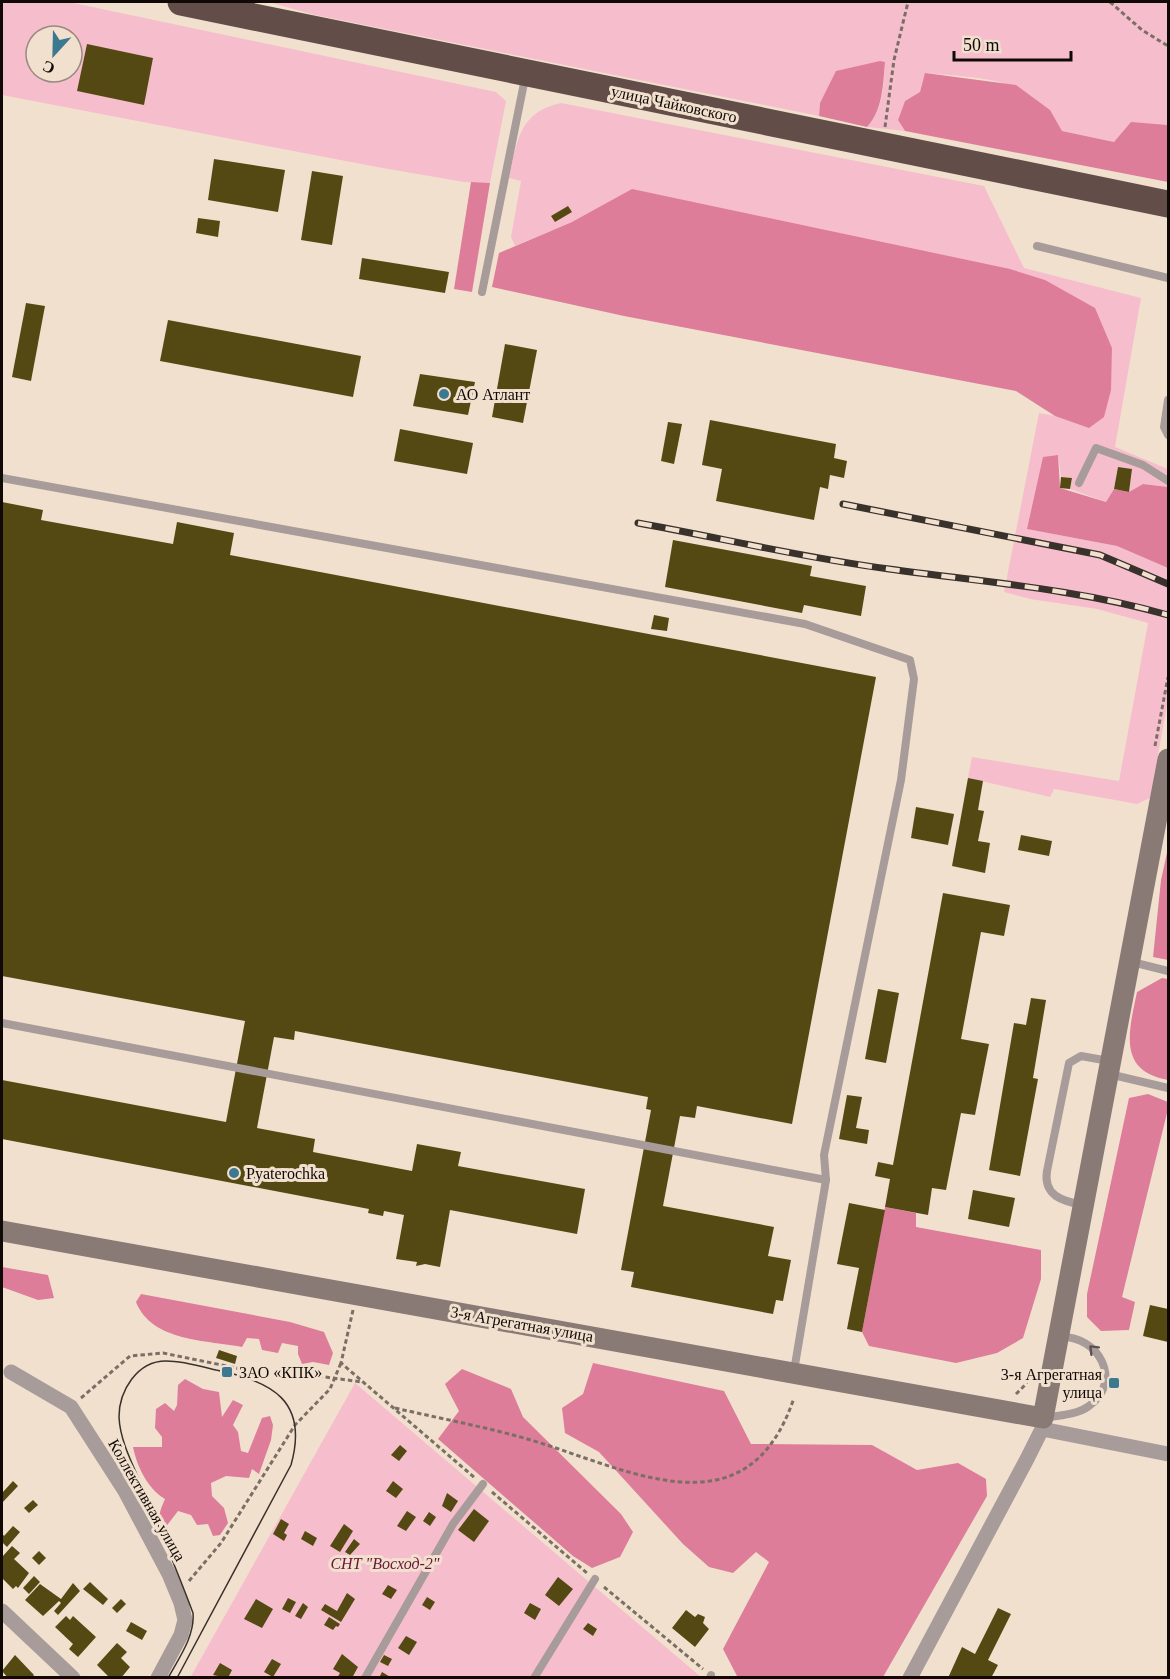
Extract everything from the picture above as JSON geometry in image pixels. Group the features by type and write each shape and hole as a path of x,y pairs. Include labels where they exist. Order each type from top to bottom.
{"highway":[{"name":"улица Чайковского","path":"181,2 268,14 526,73 1168,204"}],"street":[{"path":"910,1677 1042,1423 1168,759"},
{"name":"3-я Агрегатная улица","path":"2,1231 794,1372 1042,1423"},
{"name":"Коллективная улица","path":"11,1372 71,1407 125,1491 169,1574 181,1603 185,1620 181,1635 158,1677"},
{"path":"1042,1423 1168,1454"},
{"path":"2,1611 65,1675"}],"lane":[{"path":"482,292 526,73"},
{"path":"1037,246 1168,278"},
{"path":"1168,400 1164,427 1168,435"},
{"path":"1079,483 1096,448 1143,465 1168,481"},
{"path":"2,478 805,624 910,660 914,679 902,780 824,1155 826,1180 794,1372"},
{"path":"1129,961 1168,971"},
{"path":"2,1023 826,1180"},
{"path":"1084,1205 1056,1197 1045,1180 1069,1063 1081,1056 1108,1068 1168,1088"},
{"path":"1042,1423 1081,1411 1100,1395 1104,1383 1103,1364 1094,1348 1077,1338 1060,1337"},
{"path":"364,1677 453,1524 483,1484"},
{"path":"534,1677 595,1580"}],"path":[{"path":"882,146 894,60 908,2"},
{"path":"1110,2 1142,30 1168,46"},
{"path":"181,1603 183,1587 207,1563 295,1425 330,1389 341,1363 356,1294"},
{"path":"71,1407 130,1356 138,1353 169,1353 261,1373 290,1372 365,1383"},
{"path":"341,1363 710,1676"},
{"path":"1011,1397 1026,1384 1033,1363"},
{"path":"393,1407 522,1437 675,1484 706,1483 737,1472 758,1459 776,1441 794,1398"}],"green space":[{"path":"2,2 69,2 496,92 506,101 490,183 464,182 2,95"},
{"path":"269,2 1168,2 1168,125 1114,142 1062,131 1035,99 1020,90 986,79 926,73 920,93 905,101 898,120 905,131 867,127 879,105 885,62 865,66 820,103 819,116 315,15"},
{"path":"561,103 984,186 1024,268 1141,298 1115,447 1168,469 1168,487 1143,484 1129,492 1132,470 1118,467 1114,489 1106,502 1070,489 1072,478 1061,477 1058,455 1028,529 1117,546 1168,568 1168,701 1150,798 1137,804 1054,789 1050,797 968,778 972,757 1119,781 1148,623 1097,609 1030,599 1004,592 1039,413 1055,416 1111,368 1112,348 572,222 515,246 511,237 521,181 509,178 518,140 528,121 536,113"},
{"name":"СНТ \"Восход-2\"","path":"355,1383 701,1677 190,1678"}],"shaded area":[{"path":"880,61 885,62 883,88 876,113 867,127 819,116 820,103 836,71"},
{"path":"925,73 1016,85 1050,110 1062,131 1114,142 1131,122 1167,125 1168,182 905,131 898,120 905,101 920,92"},
{"path":"471,182 490,183 472,292 454,289"},
{"path":"632,189 1010,269 1045,280 1095,308 1112,348 1111,390 1104,417 1089,428 1055,416 1016,391 624,316 492,287 499,253 572,222"},
{"path":"1058,455 1060,488 1106,502 1114,489 1129,492 1143,484 1168,487 1168,568 1117,546 1027,529 1043,457"},
{"path":"1168,848 1168,960 1153,957 1161,880"},
{"path":"1162,978 1168,979 1168,1080 1152,1075 1141,1068 1130,1047 1131,1021 1137,992"},
{"path":"1148,1094 1168,1102 1168,1109 1122,1297 1135,1302 1129,1330 1101,1331 1087,1317 1087,1294 1129,1098"},
{"path":"885,1207 916,1213 916,1227 1041,1250 1041,1279 1023,1338 997,1353 956,1363 869,1346 862,1332"},
{"path":"2,1267 48,1275 54,1298 38,1300 2,1287"},
{"path":"141,1294 290,1322 324,1332 333,1353 329,1365 313,1362 302,1364 298,1346 282,1343 278,1353 262,1350 259,1339 247,1338 242,1347 182,1337 167,1332 154,1325 144,1315 136,1302"},
{"path":"593,1363 724,1391 751,1444 872,1445 917,1470 958,1463 986,1479 987,1496 883,1677 737,1676 723,1649 769,1562 756,1552 733,1573 709,1567 683,1544 599,1452 565,1433 562,1408 583,1394"},
{"path":"462,1369 511,1389 523,1417 621,1514 633,1532 620,1557 592,1568 573,1556 438,1439 459,1411 445,1384"},
{"path":"185,1379 203,1389 219,1392 222,1417 233,1400 243,1405 233,1425 238,1432 241,1451 248,1453 262,1418 270,1416 273,1425 271,1440 259,1474 252,1469 249,1478 226,1476 211,1483 212,1496 224,1508 228,1523 220,1535 213,1536 208,1524 197,1525 191,1515 178,1511 165,1528 160,1518 160,1511 165,1499 144,1477 133,1447 162,1447 162,1437 155,1428 156,1409 165,1403 174,1411 177,1405 178,1385"}],"building":[{"path":"87,44 153,58 144,105 77,91 78,84 84,84 84,58"},
{"path":"214,159 285,170 278,212 208,200"},
{"path":"312,171 343,176 332,245 301,240"},
{"path":"568,206 572,212 555,222 551,216"},
{"path":"198,218 220,221 218,237 196,233"},
{"path":"362,258 449,272 445,293 359,279"},
{"path":"26,303 45,306 31,381 12,377"},
{"path":"168,320 361,356 353,397 160,361"},
{"path":"505,344 537,350 523,423 492,417"},
{"name":"АО Атлант","path":"420,374 475,382 468,415 413,406"},
{"path":"710,420 836,444 834,458 847,461 844,478 830,475 828,489 820,487 814,520 716,501 722,469 702,465"},
{"path":"668,422 682,424 674,464 661,461"},
{"path":"400,429 473,443 467,474 394,461"},
{"path":"1118,467 1132,469 1129,492 1114,489"},
{"path":"1061,477 1072,478 1070,489 1060,488"},
{"path":"2,502 43,510 41,520 173,544 177,522 234,533 230,555 876,677 792,1124 697,1106 695,1118 680,1116 663,1206 774,1227 768,1256 791,1260 783,1301 776,1300 773,1314 631,1287 634,1272 621,1270 651,1110 646,1109 648,1097 295,1031 294,1040 274,1037 257,1128 315,1139 313,1152 412,1171 417,1144 461,1152 458,1166 585,1189 577,1234 450,1210 440,1267 425,1264 416,1266 417,1262 396,1259 404,1215 384,1211 383,1216 368,1213 369,1209 2,1139 2,1080 226,1122 245,1021 2,976"},
{"path":"673,540 812,566 810,576 866,586 861,616 804,605 802,613 665,587"},
{"path":"654,615 669,618 667,631 651,629"},
{"path":"968,778 983,781 978,810 984,811 978,841 990,843 985,873 952,866"},
{"path":"916,807 954,814 948,845 911,838"},
{"path":"1021,835 1052,841 1049,856 1018,850"},
{"path":"943,893 1010,905 1004,936 981,932 961,1039 989,1044 975,1115 961,1113 946,1190 932,1188 928,1215 885,1207 890,1179 875,1176 878,1162 893,1165"},
{"path":"878,989 899,993 886,1063 865,1059"},
{"path":"1031,998 1046,1000 1033,1078 1038,1079 1020,1176 989,1170 1014,1023 1026,1025"},
{"path":"847,1095 862,1097 856,1128 869,1130 867,1144 839,1139"},
{"path":"973,1190 1015,1198 1009,1227 968,1219"},
{"path":"849,1203 885,1210 862,1332 847,1329 859,1268 837,1264"},
{"path":"1150,1305 1168,1309 1168,1342 1143,1336"},
{"path":"219,1350 237,1356 235,1364 216,1358"},
{"path":"400,1445 407,1451 399,1461 391,1455"},
{"path":"13,1481 18,1486 2,1503 2,1493"},
{"path":"393,1481 403,1489 396,1498 386,1491"},
{"path":"447,1493 458,1501 451,1512 442,1506"},
{"path":"33,1500 38,1505 29,1513 24,1508"},
{"path":"474,1509 489,1521 474,1542 458,1530"},
{"path":"407,1511 416,1517 406,1531 397,1526"},
{"path":"429,1512 436,1517 430,1526 423,1521"},
{"path":"281,1519 289,1524 284,1533 287,1535 284,1541 273,1534"},
{"path":"344,1524 353,1531 340,1552 330,1546"},
{"path":"13,1526 20,1532 7,1547 2,1542 2,1533 4,1536"},
{"path":"305,1531 317,1538 313,1546 301,1539"},
{"path":"354,1539 360,1544 350,1555 345,1552"},
{"path":"12,1546 20,1553 14,1559 29,1573 18,1588 16,1586 13,1589 2,1578 2,1557"},
{"path":"39,1551 46,1558 39,1565 32,1558"},
{"path":"34,1576 40,1582 29,1594 23,1588"},
{"path":"558,1577 573,1589 559,1606 545,1595"},
{"path":"90,1582 108,1599 103,1605 83,1589"},
{"path":"73,1583 80,1591 58,1615 54,1611 61,1603 59,1601 43,1616 25,1600 40,1584 61,1599"},
{"path":"388,1585 397,1590 391,1599 382,1594"},
{"path":"347,1593 355,1599 341,1622 321,1610 325,1604 337,1611"},
{"path":"427,1597 435,1602 430,1610 422,1605"},
{"path":"288,1598 296,1602 290,1613 282,1609"},
{"path":"121,1599 126,1604 117,1613 112,1608"},
{"path":"256,1599 273,1609 262,1628 244,1619"},
{"path":"303,1603 308,1607 301,1619 295,1616"},
{"path":"530,1603 541,1609 535,1620 524,1613"},
{"path":"998,1608 1011,1614 988,1660 998,1665 991,1678 948,1678 962,1647 975,1654"},
{"path":"686,1610 695,1617 698,1614 705,1617 703,1623 709,1629 695,1647 672,1628"},
{"path":"66,1616 70,1620 73,1616 96,1637 78,1657 69,1649 73,1644 55,1627"},
{"path":"329,1617 340,1624 333,1630 324,1625"},
{"path":"131,1622 147,1631 142,1640 126,1631"},
{"path":"588,1623 597,1629 593,1636 583,1629"},
{"path":"406,1636 417,1642 409,1655 398,1648"},
{"path":"117,1643 127,1652 121,1658 130,1667 121,1678 110,1678 97,1665"},
{"path":"342,1654 358,1667 352,1678 337,1678 340,1673 333,1669"},
{"path":"15,1655 34,1675 32,1678 8,1678 2,1671"},
{"path":"384,1655 392,1659 388,1666 380,1662"},
{"path":"272,1659 281,1664 273,1677 264,1672"},
{"path":"220,1663 232,1670 228,1678 213,1675"},
{"path":"382,1672 392,1678 379,1678"}],"tram line":[{"path":"168,1678 189,1638 193,1613 128,1453 119,1417 122,1397 132,1379 146,1366 166,1361 191,1364 254,1380 281,1398 290,1410 295,1425 291,1465 177,1678"}],"railway":[{"path":"843,504 1100,555 1168,584"},
{"path":"638,523 795,554 1065,592 1168,615"}],"place":[{"name":"АО Атлант","path":"444,394"},
{"name":"Pyaterochka","path":"234,1173"},
{"name":"ЗАО «КПК»","path":"227,1372"},
{"name":"3-я Агрегатная улица","path":"1114,1383"}]}
